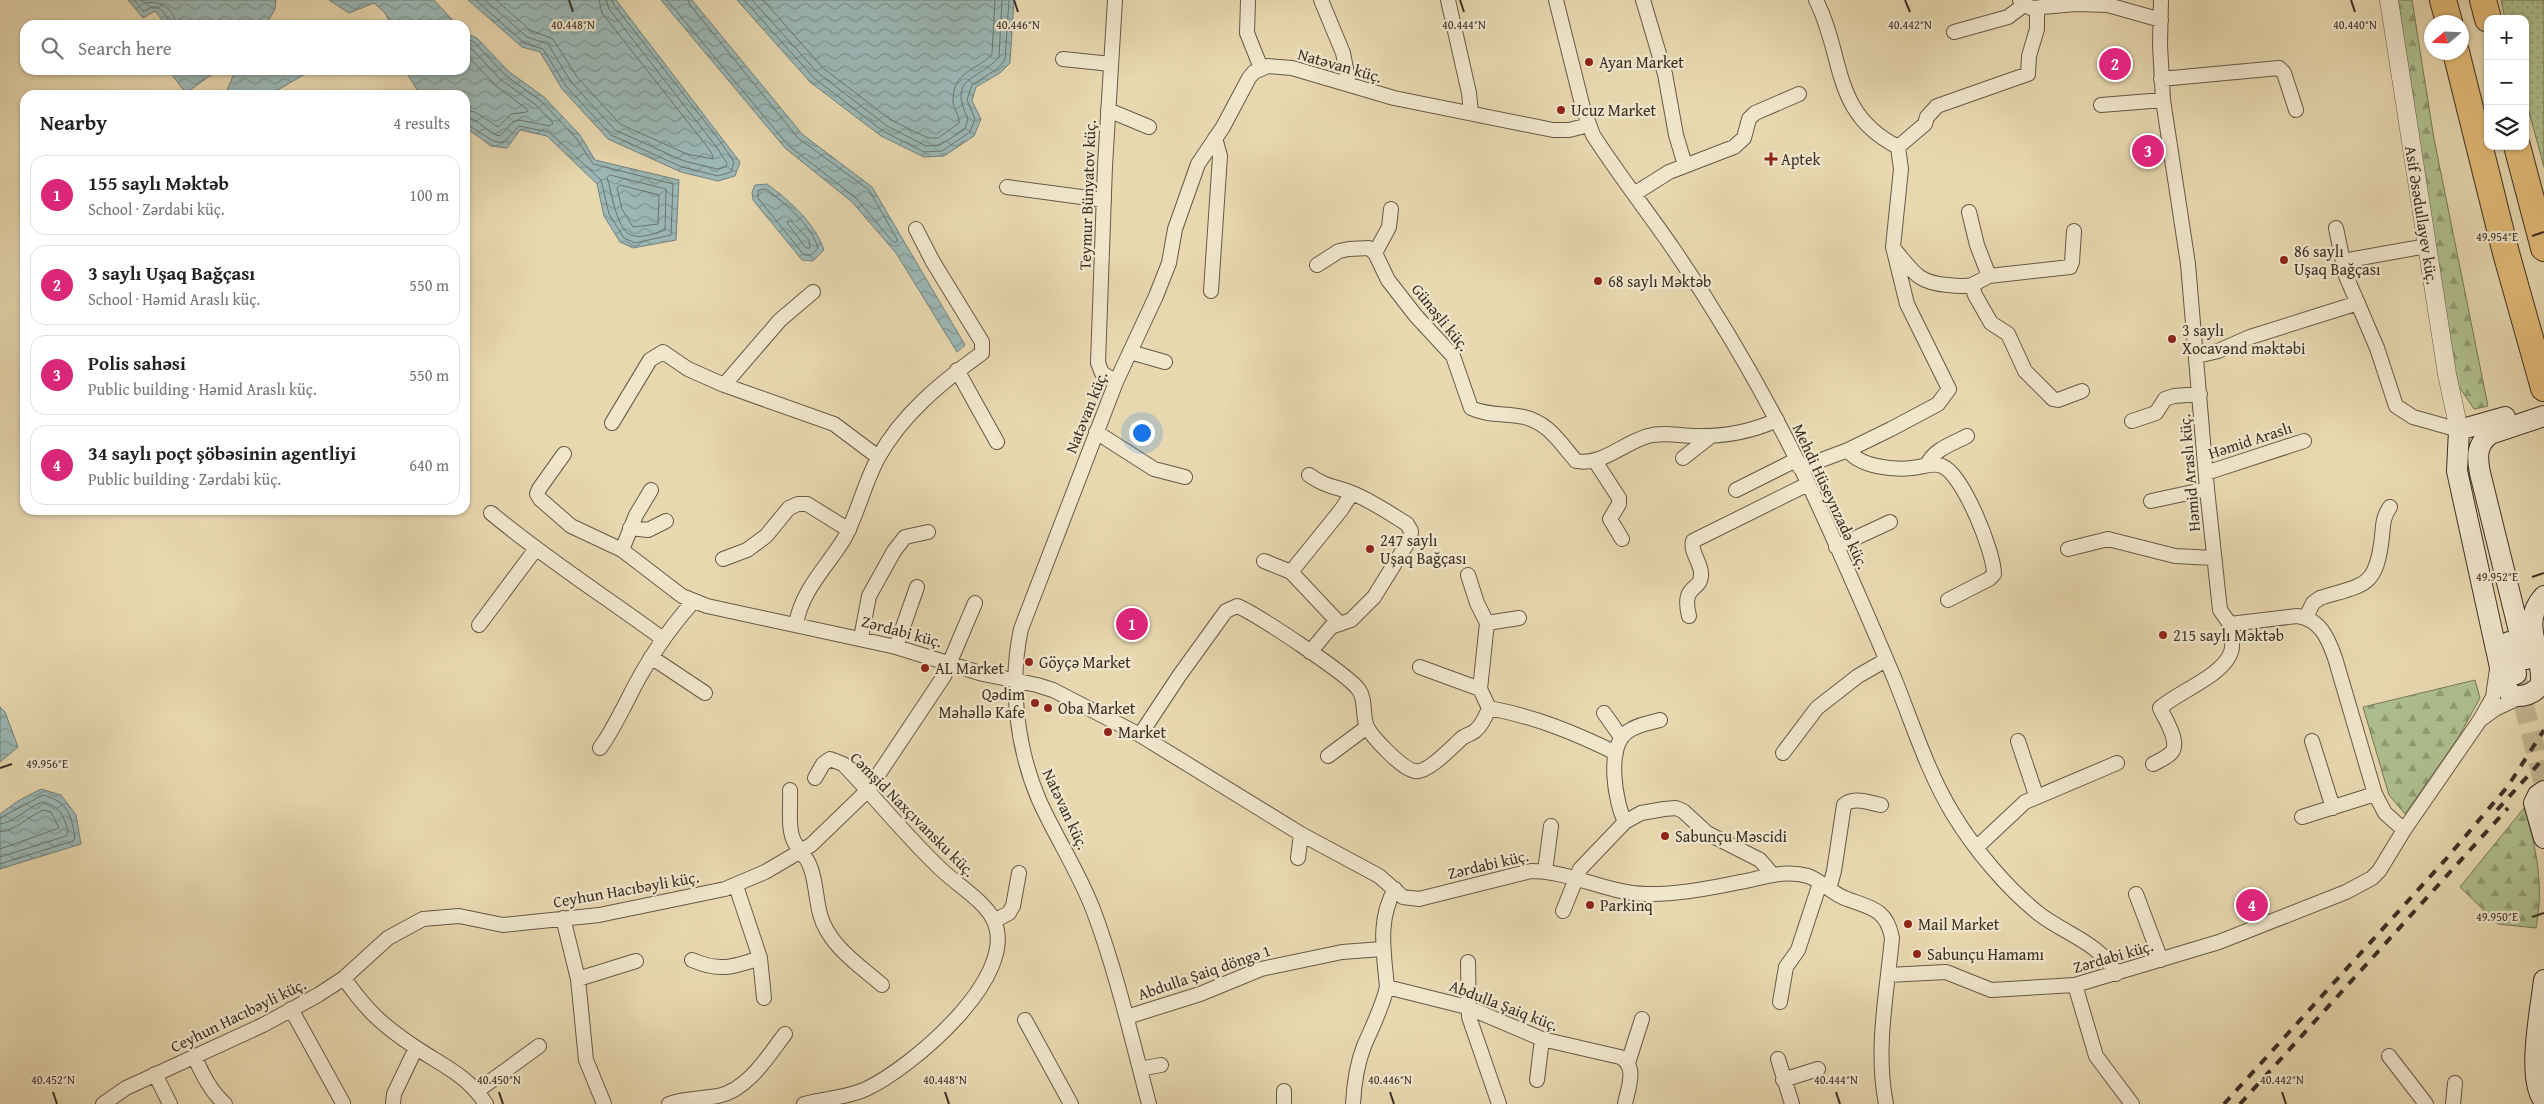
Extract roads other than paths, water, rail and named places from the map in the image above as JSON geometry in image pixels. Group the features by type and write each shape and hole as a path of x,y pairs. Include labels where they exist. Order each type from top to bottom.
{"highway":[{"path":"2443,0 2446,15"},
{"path":"2483,0 2487,15"},
{"path":"2458,60 2513,279 2544,388"},
{"path":"2518,150 2544,248"}],"main road":[{"path":"2459,430 2544,405"},
{"path":"2459,430 2523,672 2478,454 2483,439 2490,434 2544,416"},
{"path":"2459,430 2458,471 2498,660 2508,692 2516,696 2525,695 2536,690 2541,684 2543,676 2532,619 2533,610 2544,596"},
{"path":"2544,791 2538,795 2534,802 2544,838"},
{"path":"2530,1104 2536,1066 2544,980"},
{"path":"2544,1038 2536,1066 2538,1090 2544,1101"}],"street":[{"name":"Teymur Bünyatov küç.","path":"1115,0 1108,110 1098,363 1102,373 1116,382"},
{"path":"1248,0 1247,33 1261,68"},
{"path":"1321,0 1343,53 1349,84"},
{"path":"1448,0 1469,93 1471,113"},
{"name":"Mehdi Hüseynzadə küç.","path":"1556,0 1589,125 1601,147 1717,316 1777,420 1808,484 1886,660 1946,802 1961,827 1977,847 2029,905 2058,927 2102,953 2112,964 2116,974"},
{"path":"1643,0 1665,74 1676,135 1685,165"},
{"path":"1816,0 1826,24 1847,97 1855,111 1873,133 1898,148"},
{"name":"Həmid Araslı küç.","path":"2161,0 2161,79 2163,100 2188,264 2207,489 2220,610 2230,624"},
{"name":"Asif Əsədullayev küç.","path":"2389,0 2450,392 2459,430"},
{"path":"1898,148 1925,124 1927,117 1937,106 2028,74 2029,56 2037,29 2027,4"},
{"path":"1954,32 2008,17 2027,4 2108,5 2161,20"},
{"path":"1063,59 1111,64"},
{"name":"Natəvan küç.","path":"1149,1104 1126,1017 1089,898 1032,781 1019,718 1015,680 1016,658 1021,629 1096,432 1169,263 1175,229 1198,164 1249,78 1261,68 1268,66 1292,68 1394,98 1562,131 1589,125"},
{"path":"2161,79 2279,68 2284,73 2296,110"},
{"path":"1634,194 1685,165 1734,147 1744,138 1749,119 1755,114 1800,94"},
{"path":"2101,105 2163,100"},
{"path":"1108,110 1149,128"},
{"path":"1211,291 1220,163 1219,146 1215,138"},
{"path":"1736,490 1798,464 1848,450 1938,404 1949,389 1907,304 1893,247 1900,169 1898,148"},
{"path":"1007,187 1104,200"},
{"path":"1317,265 1339,251 1368,248 1375,253 1389,228 1391,210"},
{"path":"1969,212 1977,245 1988,276"},
{"path":"2336,228 2343,261 2377,348 2396,406 2413,417 2459,430"},
{"path":"796,624 803,597 832,559 849,530 878,457 901,425 923,400 957,370 982,353 982,342 932,262 916,229"},
{"path":"1893,247 1915,273 1926,282 1965,286 1972,285 1988,276 2070,267 2074,231"},
{"path":"2343,261 2427,246"},
{"name":"Günəşli küç.","path":"1375,253 1388,280 1416,316 1453,356 1471,408 1479,412 1524,417 1539,422 1551,431 1576,461 1595,461"},
{"path":"1972,285 1975,296 1991,323 2008,334 2025,371 2053,399 2058,400 2082,391"},
{"path":"724,385 780,320 813,292"},
{"path":"2197,356 2218,351 2250,337 2358,303"},
{"path":"612,423 650,360 656,354 663,352 688,369 724,385 834,424 878,457"},
{"path":"1130,352 1165,362"},
{"path":"957,370 997,442"},
{"path":"2132,421 2156,413 2165,399 2174,396 2200,394"},
{"path":"1622,539 1610,519 1619,504 1619,498 1595,461 1649,436 1662,434 1710,436 1749,431 1777,420"},
{"path":"1096,432 1154,469 1184,477"},
{"path":"1683,458 1710,436"},
{"path":"1927,465 1936,452 1966,436"},
{"name":"Həmid Araslı","path":"2206,473 2304,441"},
{"path":"1848,450 1859,461 1900,468 1936,464 1949,471 1969,499 1994,568 1994,574 1989,579 1948,600"},
{"name":"Zərdabi küç.","path":"564,454 537,494 571,526 622,550 671,588 693,602 896,646 984,674 1053,690 1140,735 1301,834 1379,876 1403,897 1419,898 1513,874 1545,871 1627,893 1648,894 1737,883 1772,874 1795,874 1807,876 1878,911 1886,919 1892,938 1888,975 1946,972 1991,990 2075,985 2116,974 2245,932 2361,885 2379,871 2404,830 2480,720 2493,697 2498,660"},
{"path":"1309,476 1324,486 1352,493 1407,524 1411,531 1410,539 1374,597 1351,620 1331,628 1310,652"},
{"path":"1689,616 1686,601 1687,594 1701,578 1702,572 1692,547 1694,541 1808,484"},
{"path":"2151,501 2207,489"},
{"path":"622,550 630,528 651,490"},
{"path":"1291,572 1341,510 1352,493"},
{"path":"723,560 747,550 766,536 789,508 798,504 807,504 849,530"},
{"path":"2306,617 2313,603 2320,598 2370,580 2375,573 2380,554 2383,520 2390,507"},
{"path":"491,513 535,550 568,570 663,639"},
{"path":"630,528 648,530 666,521"},
{"path":"1836,547 1890,522"},
{"path":"861,638 869,596 894,551 905,538 928,532"},
{"path":"2068,549 2108,539 2175,556 2214,558"},
{"path":"479,625 535,550"},
{"path":"1264,561 1291,572 1340,624"},
{"path":"1140,735 1179,676 1231,607 1243,609 1310,652 1359,690 1363,699 1362,712 1367,727 1382,748 1408,768 1415,771 1422,770 1454,748 1462,738 1476,731 1485,719 1489,708 1480,689 1487,623 1476,603 1468,574"},
{"path":"896,646 917,587"},
{"path":"600,748 617,724 626,701 663,639 693,602"},
{"name":"Ceyhun Hacıbəyli küç.","path":"103,1104 126,1088 263,1025 291,1008 318,996 344,978 388,938 423,918 459,916 503,925 599,914 736,886 802,851 868,790 932,696 951,663 975,603"},
{"path":"2154,764 2170,754 2174,748 2174,741 2160,708 2177,694 2213,674 2224,663 2231,652 2230,624 2281,617 2306,617 2321,629 2329,641 2375,794 2385,813 2404,830"},
{"path":"1487,623 1519,618"},
{"path":"652,657 704,693"},
{"path":"1783,753 1817,708 1858,676 1886,660"},
{"path":"1420,668 1480,689"},
{"path":"2480,720 2495,709 2525,695"},
{"path":"1489,708 1519,714 1559,726 1616,753"},
{"path":"1604,713 1622,737"},
{"path":"1625,822 1615,792 1616,753 1622,737 1637,726 1660,720"},
{"path":"1328,756 1367,727"},
{"path":"2018,741 2036,795"},
{"path":"2312,741 2333,808"},
{"name":"Cəmşid Naxçıvansku küç.","path":"815,778 823,764 830,759 843,764 918,847 990,913 994,921"},
{"path":"1977,847 2017,808 2036,795 2117,763"},
{"path":"790,790 792,833 795,843 802,851 812,871 825,929 834,943 882,985"},
{"path":"2302,817 2375,794"},
{"path":"1780,1002 1786,967 1798,950 1824,886 1834,871 1844,805 1848,801 1854,800 1881,805"},
{"path":"1563,911 1576,879 1587,861 1625,822 1641,813 1676,808 1683,811 1708,832 1760,860 1772,874"},
{"path":"1545,871 1551,826"},
{"path":"1298,858 1301,834"},
{"path":"804,1104 827,1097 848,1100 912,1061 951,1024 993,965 998,941 994,921 1009,913 1013,906 1018,873"},
{"path":"736,886 760,958 764,998"},
{"path":"1353,1104 1358,1067 1364,1046 1381,1010 1387,987 1382,948 1386,910 1395,889"},
{"path":"2136,894 2161,960"},
{"path":"563,918 578,979 586,1060 604,1104"},
{"name":"Abdulla Şaiq döngə 1","path":"1126,1017 1200,994 1261,969 1342,952 1382,948"},
{"path":"692,960 719,968 733,967 760,958"},
{"path":"578,979 636,961"},
{"path":"1468,962 1467,1007 1474,1034 1499,1104"},
{"path":"1886,1104 1882,1072 1882,1042 1888,975"},
{"path":"344,978 369,1012 416,1048 452,1069 477,1091 486,1104"},
{"path":"2075,985 2096,1056 2132,1104"},
{"name":"Abdulla Şaiq küç.","path":"1387,987 1467,1007 1542,1040 1620,1057 1628,1064"},
{"path":"291,1008 343,1103"},
{"path":"1625,1104 1631,1073 1628,1064 1642,1019"},
{"path":"1025,1020 1071,1104"},
{"path":"669,1104 681,1100 720,1096 739,1086 786,1034"},
{"path":"1537,1080 1542,1040"},
{"path":"477,1091 539,1046"},
{"path":"393,1104 394,1094 416,1048"},
{"path":"194,1056 207,1083 225,1104"},
{"path":"2389,1056 2426,1104"},
{"path":"1778,1059 1792,1104"},
{"path":"1140,1069 1161,1065"},
{"path":"1783,1080 1818,1069"},
{"path":"155,1074 170,1104"},
{"path":"2453,1104 2455,1084"}],"water":[{"path":"128,0 276,0 275,9 269,20 162,20 155,11 143,18"},
{"path":"329,0 434,0 452,20 388,20 385,13 374,3 349,13"},
{"path":"468,0 616,0 740,162 735,176 718,181 681,172 608,139 562,89 540,52 522,47"},
{"path":"661,0 692,0 802,134 872,187 965,345 957,352 896,253 852,202 785,148"},
{"path":"737,0 1014,0 1010,63 1000,73 976,87 972,101 981,119 974,136 944,156 924,157 881,136 810,82"},
{"path":"470,35 477,38 508,71 544,97 580,135 595,160 679,180 676,240 633,248 620,242 604,216 597,184 547,136 520,130 507,148 491,146 470,131 470,90 417,90 408,75 470,75"},
{"path":"172,75 211,75 190,90 184,90"},
{"path":"303,75 278,90 227,90 233,76"},
{"path":"767,184 793,205 815,231 824,250 813,261 802,260 753,200 752,192 755,185"},
{"path":"0,707 5,712 18,747 0,762"},
{"path":"41,789 61,795 76,815 81,844 0,869 0,814 18,801"}],"tunnel":[{"path":"2516,674 2544,784"}],"railway":[{"path":"2224,1104 2446,859 2508,786 2544,730"},
{"path":"2497,810 2544,758"},
{"path":"2240,1104 2508,808"}],"place":[{"name":"Ayan Market","path":"1589,62"},
{"name":"3 saylı Uşaq Bağçası","path":"2115,64"},
{"name":"Ucuz Market","path":"1561,110"},
{"name":"Polis sahəsi","path":"2148,151"},
{"name":"Aptek","path":"1771,159"},
{"name":"86 saylı Uşaq Bağçası","path":"2284,260"},
{"name":"68 saylı Məktəb","path":"1598,281"},
{"name":"3 saylı Xocavənd məktəbi","path":"2172,339"},
{"name":"247 saylı Uşaq Bağçası","path":"1370,549"},
{"name":"155 saylı Məktəb","path":"1132,624"},
{"name":"215 saylı Məktəb","path":"2163,635"},
{"name":"Göyçə Market","path":"1029,662"},
{"name":"AL Market","path":"925,668"},
{"name":"Qədim Məhəllə Kafe","path":"1035,703"},
{"name":"Oba Market","path":"1048,708"},
{"name":"Market","path":"1108,732"},
{"name":"Sabunçu Məscidi","path":"1665,836"},
{"name":"Parkinq","path":"1590,905"},
{"name":"34 saylı poçt şöbəsinin agentliyi","path":"2252,905"},
{"name":"Mail Market","path":"1908,924"},
{"name":"Sabunçu Hamamı","path":"1917,954"}]}
